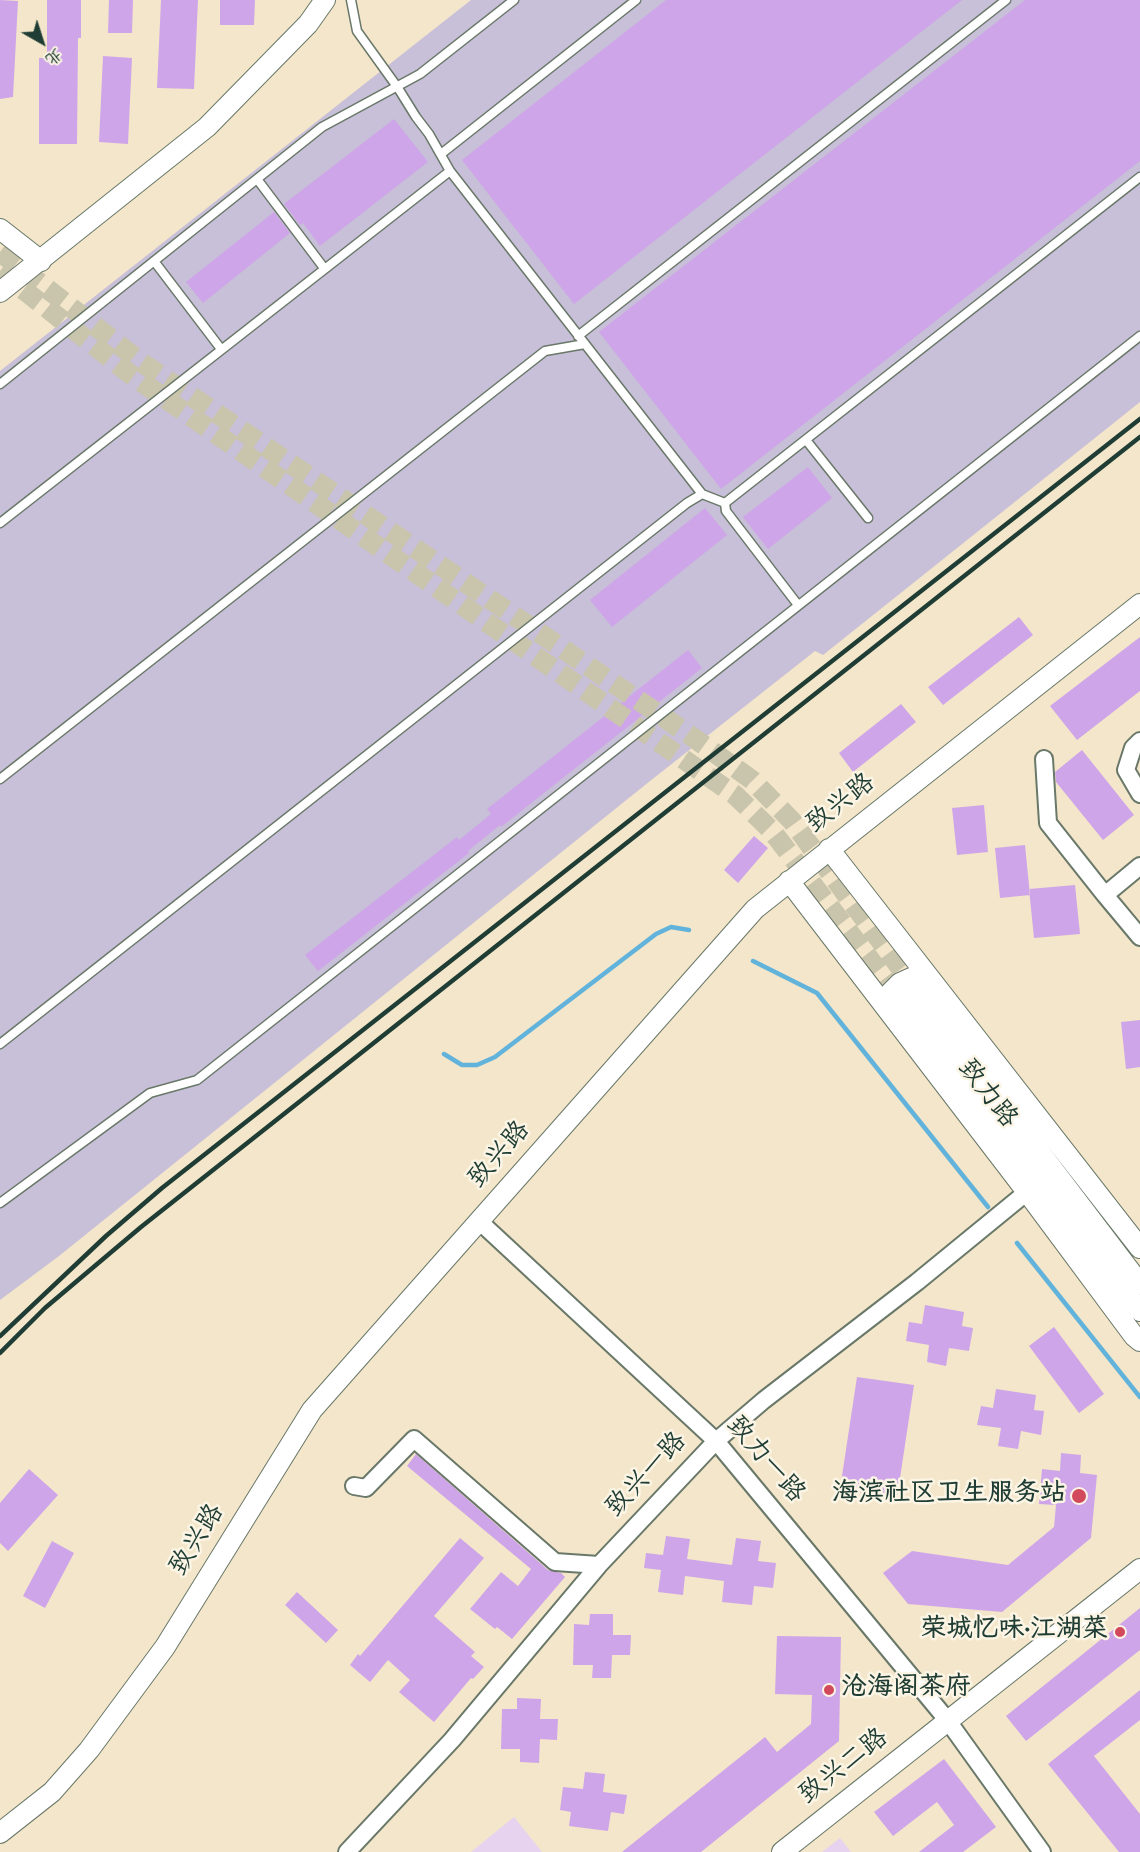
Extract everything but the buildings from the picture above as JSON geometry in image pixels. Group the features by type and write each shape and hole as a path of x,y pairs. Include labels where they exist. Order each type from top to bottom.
{"street":[{"path":"0,292 207,127 308,24 325,0"},
{"path":"0,229 40,261"},
{"name":"致兴路","path":"0,1833 52,1792 89,1750 165,1647 312,1410 755,909 1140,604"},
{"path":"1140,741 1133,748 1126,770 1140,794"},
{"path":"1044,759 1048,823 1140,937"},
{"name":"致力路","path":"829,849 908,994 1027,1192 1140,1341"},
{"path":"1104,895 1140,866"},
{"name":"致力路","path":"789,881 908,994 1140,1248"},
{"name":"致力路","path":"908,994 1140,1284"},
{"name":"致力路","path":"908,994 1140,1311"},
{"name":"致兴一路","path":"348,1852 452,1740 599,1565 716,1441 764,1400 1027,1192"},
{"name":"致力一路","path":"479,1221 716,1441 948,1721 1042,1852"},
{"path":"354,1486 366,1488 414,1439 555,1562 599,1565"},
{"name":"致兴二路","path":"782,1852 1140,1569"}],"lane":[{"path":"351,0 357,31 398,88 450,171 702,494 725,503"},
{"path":"0,384 322,127 398,88 420,74 514,0"},
{"path":"441,154 636,0"},
{"path":"578,336 1006,0"},
{"path":"0,523 450,171"},
{"path":"725,503 1140,177"},
{"path":"257,179 324,268"},
{"path":"154,261 221,349"},
{"path":"0,1203 150,1093 197,1080 1140,336"},
{"path":"0,779 545,351 585,344"},
{"path":"806,440 868,518"},
{"path":"0,1044 702,494"},
{"path":"725,503 726,511 798,605"}],"shaded area":[{"path":"471,0 1140,0 1140,402 823,655 815,651 59,1256 0,1300 0,371"},
{"path":"514,1817 542,1852 471,1852"},
{"path":"840,1838 851,1852 822,1852"}],"waterway":[{"path":"444,1054 462,1065 477,1065 495,1057 656,934 671,927 689,930"},
{"path":"753,961 817,993 988,1207"},
{"path":"1017,1243 1140,1397"}],"tunnel":[{"path":"0,252 141,362 694,738 752,780 792,821 916,989"},
{"path":"0,271 130,374 735,795 772,831 900,999"}],"railway":[{"path":"0,1336 106,1236 162,1188 1140,419"},
{"path":"0,1353 45,1308 141,1227 1140,437"}],"place":[{"name":"海滨社区卫生服务站","path":"1079,1496"},
{"name":"荣城忆味·江湖菜","path":"1120,1632"},
{"name":"沧海阁茶府","path":"829,1690"}]}
